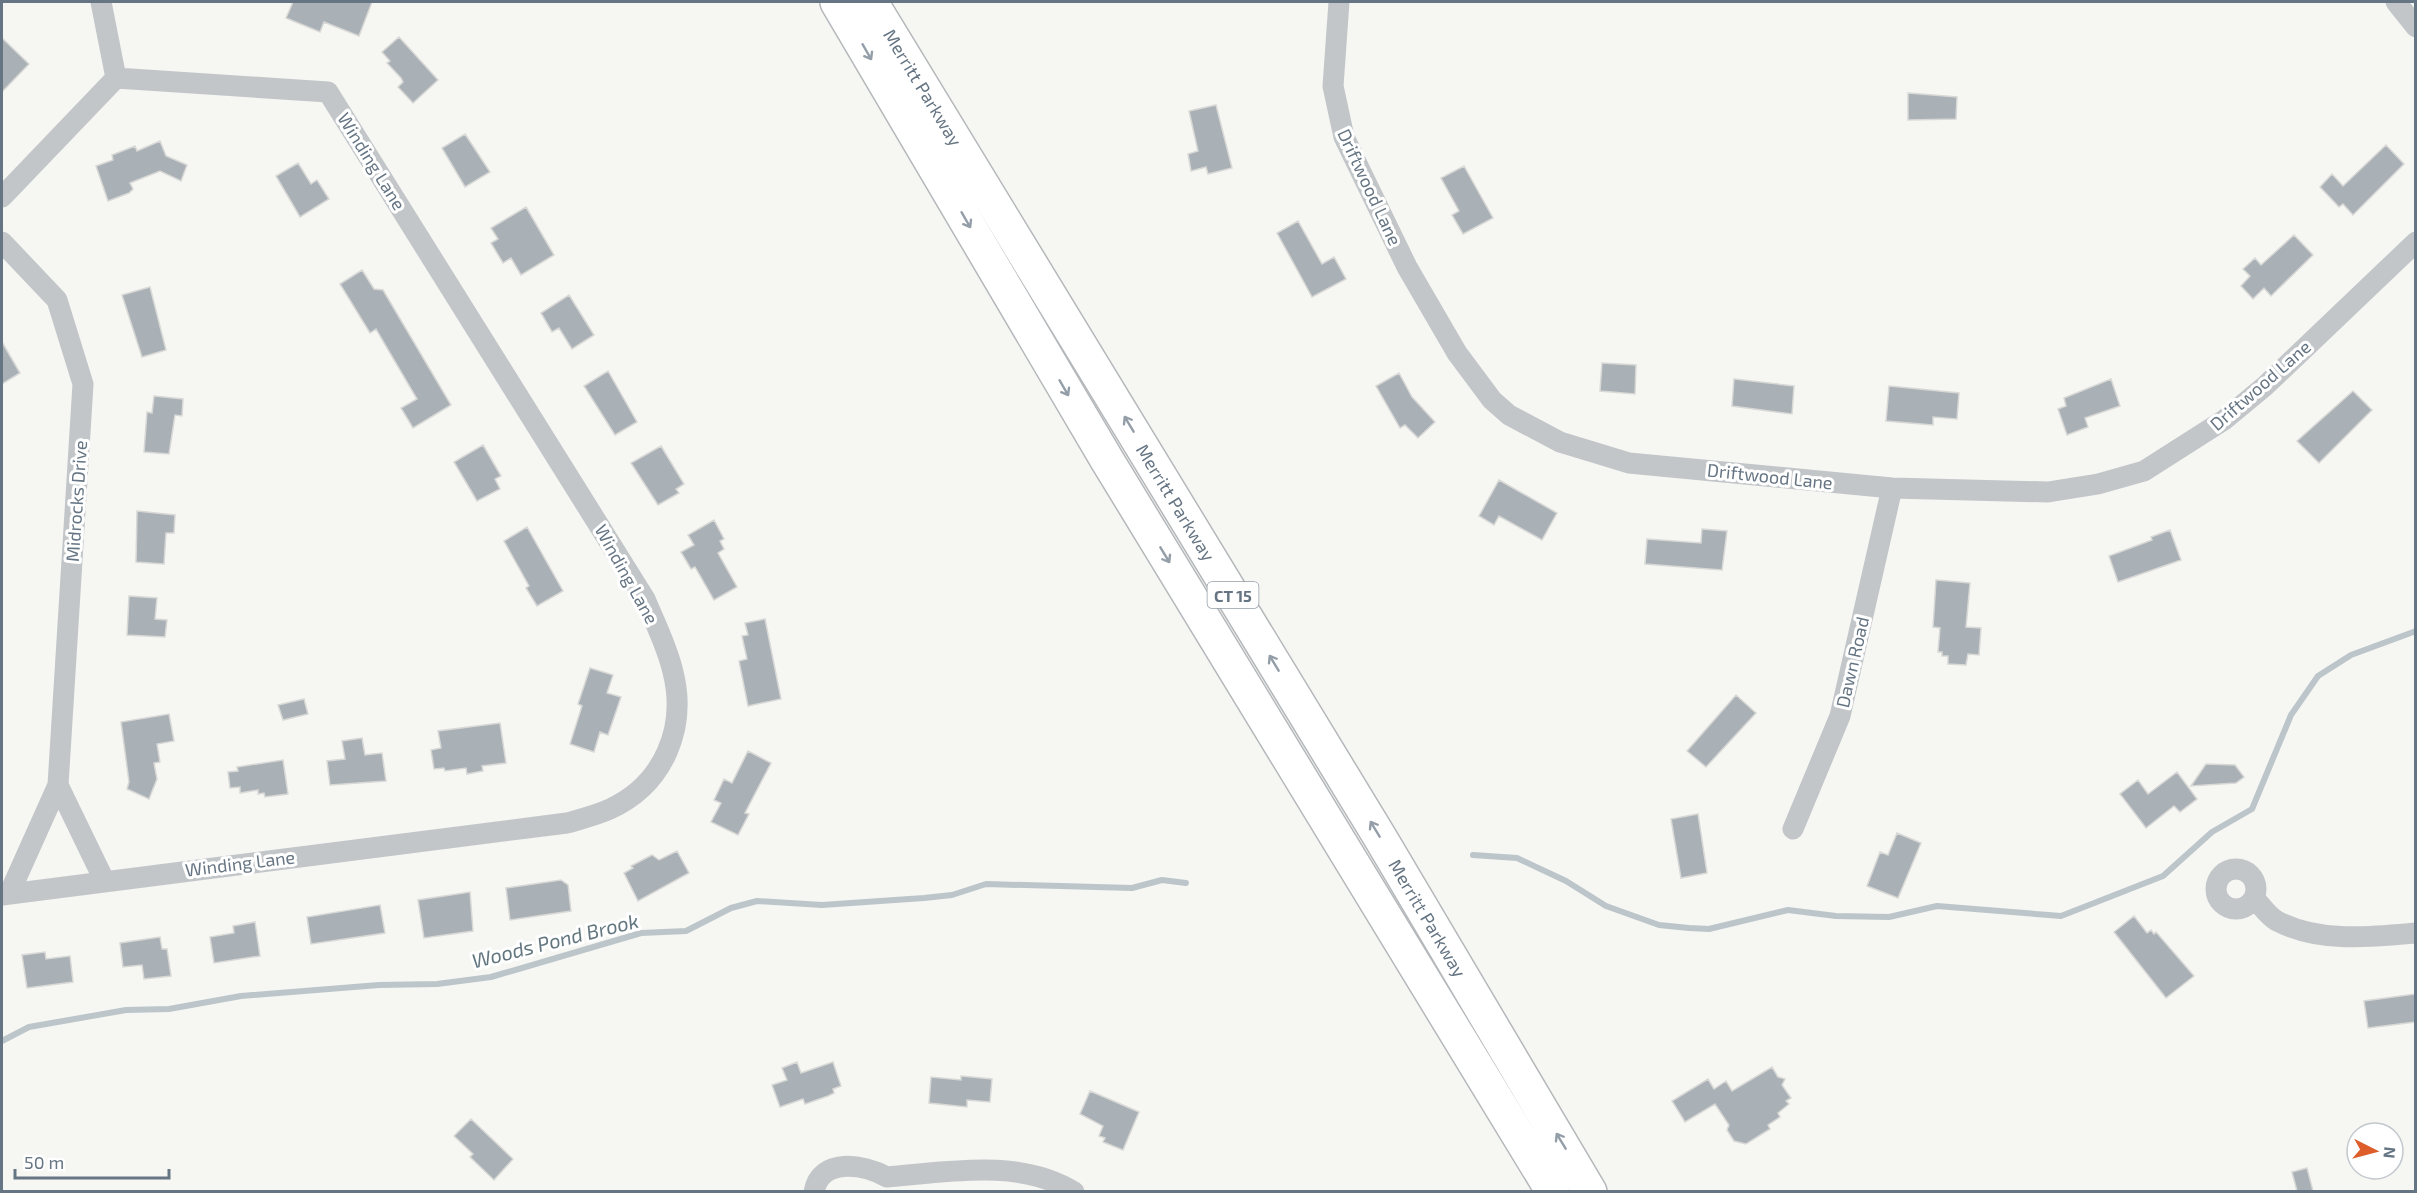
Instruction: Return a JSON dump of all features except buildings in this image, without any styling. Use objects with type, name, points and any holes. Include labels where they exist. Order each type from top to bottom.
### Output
[{"type":"highway","name":"Merritt Parkway","points":[[837,2],[1107,460],[1553,1191]]},
{"type":"highway","name":"Merritt Parkway","points":[[871,2],[1375,829],[1590,1191]]},
{"type":"street","points":[[2,197],[116,78],[101,2]]},
{"type":"street","name":"Driftwood Lane","points":[[1339,2],[1332,86],[1344,136],[1407,267],[1457,353],[1492,400],[1509,415],[1560,442],[1629,463],[1892,488],[2048,492],[2098,484],[2144,471],[2224,420],[2265,386],[2415,242]]},
{"type":"street","points":[[2396,2],[2415,27]]},
{"type":"street","name":"Winding Lane","points":[[6,893],[567,823],[610,809],[632,796],[652,778],[666,757],[674,736],[677,695],[666,651],[645,599],[328,92],[116,78]]},
{"type":"street","name":"Midrocks Drive","points":[[2,242],[57,300],[83,384],[58,785],[6,893]]},
{"type":"street","name":"Dawn Road","points":[[1793,829],[1840,716],[1892,488]]},
{"type":"street","name":"Midrocks Drive","points":[[58,785],[104,880]]},
{"type":"street","points":[[2254,898],[2275,920],[2303,931],[2336,937],[2415,933]]},
{"type":"street","points":[[814,1191],[816,1180],[821,1173],[839,1166],[877,1172],[883,1184],[963,1170],[1033,1175],[1074,1191]]},
{"type":"waterway","name":"Woods Pond Brook","points":[[1473,855],[1517,858],[1566,881],[1606,906],[1659,925],[1709,929],[1788,910],[1836,916],[1889,917],[1937,906],[2061,916],[2163,876],[2212,832],[2252,809],[2291,715],[2318,676],[2351,655],[2416,631]]},
{"type":"waterway","name":"Woods Pond Brook","points":[[2,1041],[29,1027],[126,1010],[169,1009],[241,996],[379,985],[437,984],[491,977],[641,933],[686,931],[731,908],[757,901],[822,905],[924,898],[952,895],[986,884],[1132,888],[1162,880],[1186,883]]}]
